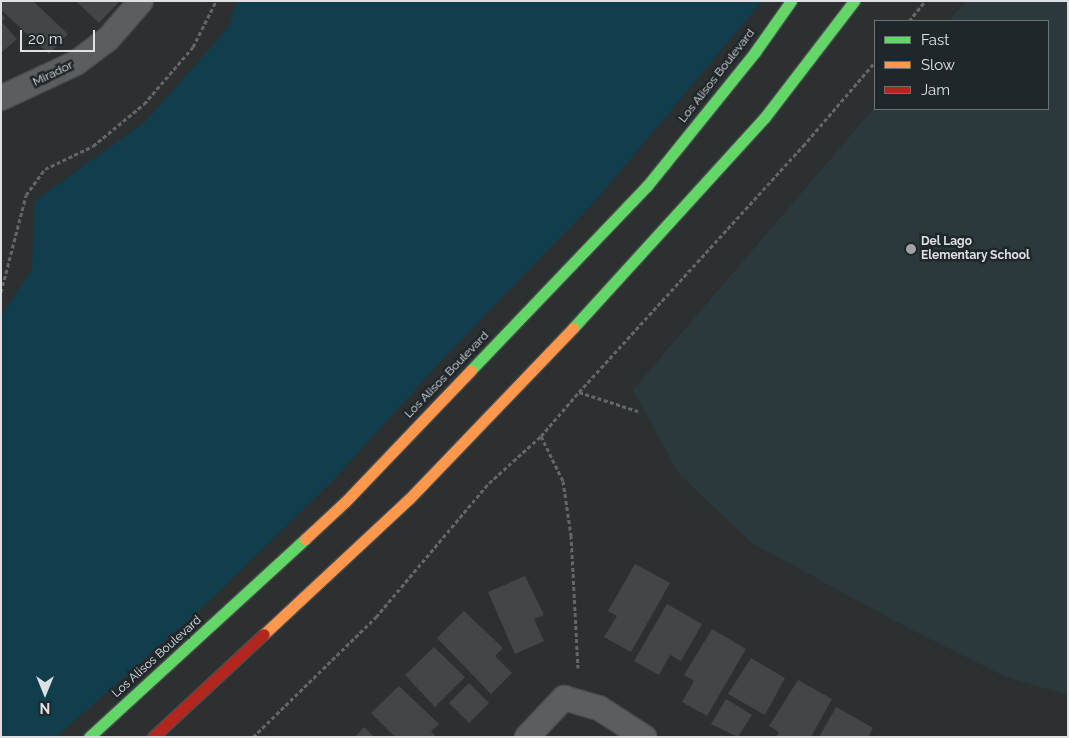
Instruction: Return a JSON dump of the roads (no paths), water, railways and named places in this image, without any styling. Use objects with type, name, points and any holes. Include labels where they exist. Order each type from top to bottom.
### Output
[{"type":"main road","name":"Los Alisos Boulevard","points":[[89,737],[345,502],[647,186],[755,52],[791,1]]},
{"type":"main road","points":[[153,737],[409,499],[562,340],[765,117],[854,1]]},
{"type":"street","name":"Mirador","points":[[1,98],[76,63],[108,40],[141,1]]},
{"type":"street","points":[[527,737],[564,698],[599,708],[644,737]]},
{"type":"place","name":"Del Lago Elementary School","points":[[911,249]]}]
